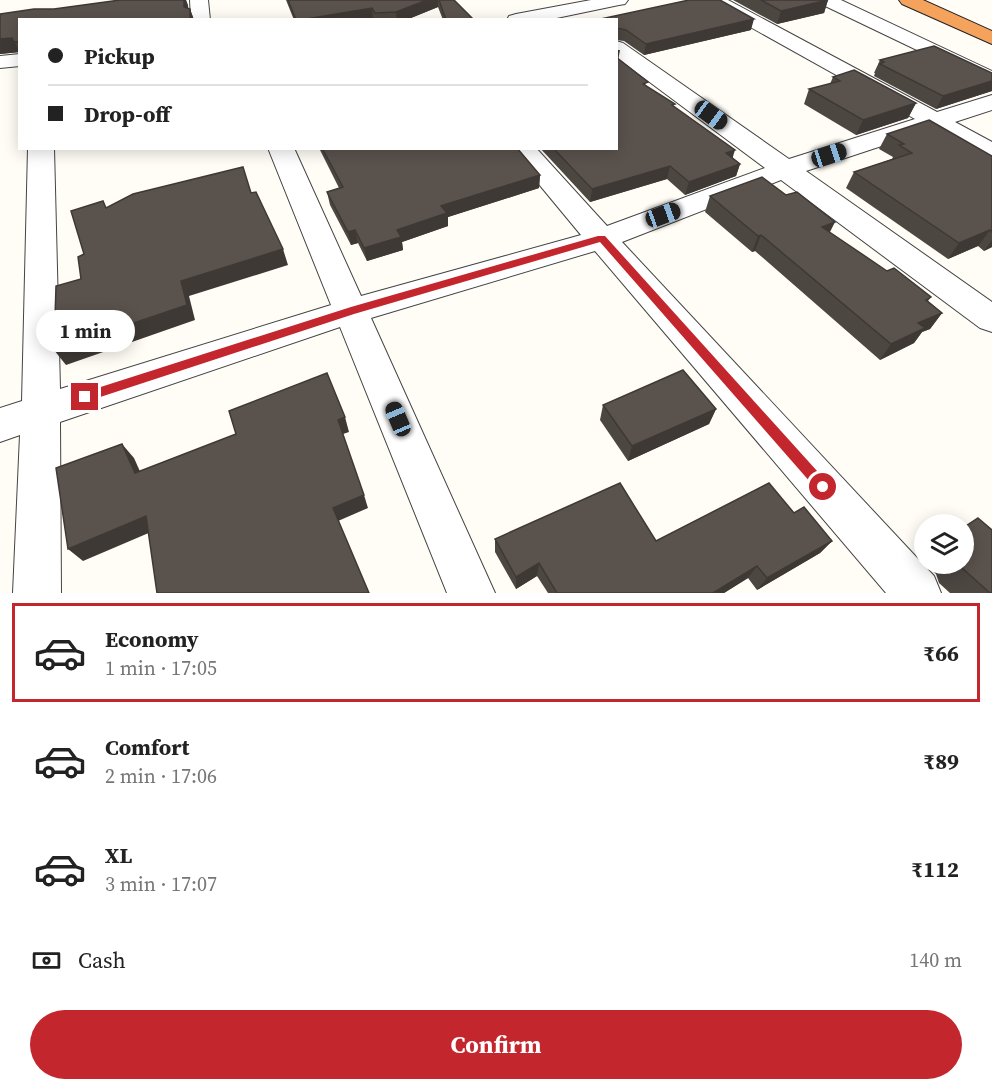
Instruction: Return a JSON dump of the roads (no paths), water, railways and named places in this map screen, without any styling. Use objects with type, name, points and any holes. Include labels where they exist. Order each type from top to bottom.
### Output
[{"type":"highway","points":[[908,0],[992,38]]},
{"type":"highway","points":[[936,0],[992,25]]},
{"type":"street","points":[[199,0],[201,18]]},
{"type":"street","points":[[538,18],[571,15],[619,0]]},
{"type":"street","points":[[715,0],[992,152]]},
{"type":"street","points":[[827,0],[992,79]]},
{"type":"street","points":[[618,48],[992,319]]},
{"type":"street","points":[[0,62],[18,60]]},
{"type":"street","points":[[0,425],[351,310],[602,238],[786,169],[992,102]]},
{"type":"street","points":[[37,593],[41,411],[40,150]]},
{"type":"street","points":[[282,150],[471,593]]},
{"type":"street","points":[[523,150],[917,593]]}]
